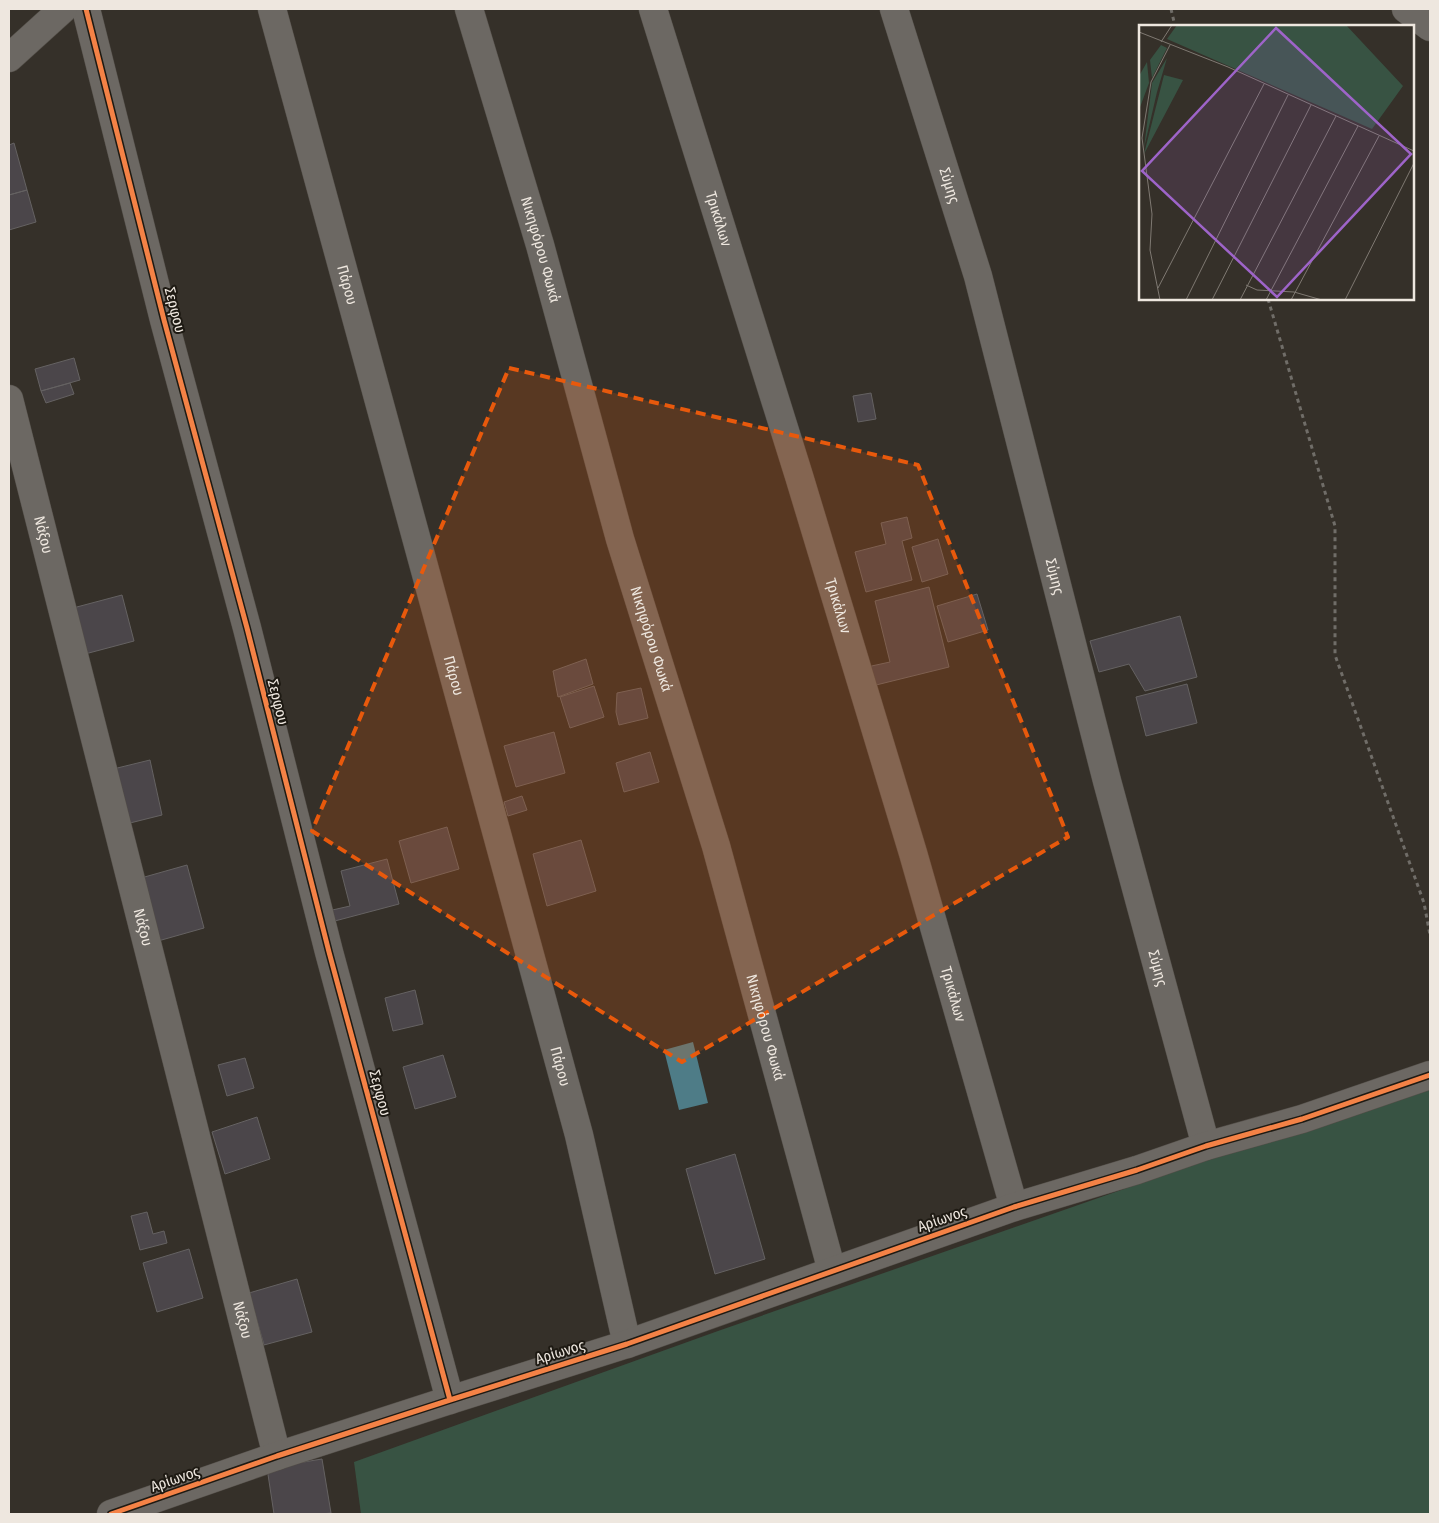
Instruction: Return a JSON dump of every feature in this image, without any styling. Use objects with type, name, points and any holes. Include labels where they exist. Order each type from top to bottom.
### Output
[{"type":"street","points":[[9,58],[63,9]]},
{"type":"street","name":"Σερφου","points":[[86,9],[164,320],[332,962],[450,1400]]},
{"type":"street","name":"Πάρου","points":[[272,9],[579,1136],[627,1344]]},
{"type":"street","name":"Νικηφόρου Φωκά","points":[[470,9],[540,245],[620,539],[716,846],[832,1270]]},
{"type":"street","name":"Τρικάλων","points":[[653,9],[799,476],[898,806],[1014,1207]]},
{"type":"street","name":"Σύμης","points":[[894,9],[978,276],[1104,772],[1206,1146]]},
{"type":"street","points":[[1406,9],[1430,27]]},
{"type":"street","name":"Νάξου","points":[[9,399],[278,1456]]},
{"type":"street","name":"Αρίωνος","points":[[111,1514],[278,1456],[627,1344],[1014,1207],[1137,1170],[1206,1146],[1302,1119],[1430,1075]]},
{"type":"path","points":[[1171,9],[1175,25]]},
{"type":"path","points":[[1268,300],[1335,526],[1335,655],[1424,903],[1430,935]]},
{"type":"highlighted area","points":[[509,368],[918,465],[1068,837],[682,1062],[312,831]]},
{"type":"green space","points":[[1430,1082],[1430,1514],[361,1514],[354,1462],[718,1331]]},
{"type":"water","points":[[693,1042],[708,1103],[679,1110],[664,1050]]},
{"type":"building","points":[[14,143],[27,190],[9,195],[9,145]]},
{"type":"building","points":[[27,190],[36,222],[9,230],[9,195]]},
{"type":"building","points":[[74,358],[80,380],[41,391],[35,369]]},
{"type":"building","points":[[70,383],[74,394],[46,403],[41,391]]},
{"type":"building","points":[[871,393],[876,419],[858,422],[853,396]]},
{"type":"building","points":[[907,517],[912,538],[902,541],[912,580],[866,592],[855,552],[886,544],[881,523]]},
{"type":"building","points":[[938,539],[948,574],[922,582],[912,547]]},
{"type":"building","points":[[929,587],[949,667],[872,686],[867,667],[890,662],[875,601]]},
{"type":"building","points":[[977,594],[988,630],[948,642],[937,606]]},
{"type":"building","points":[[122,595],[134,641],[85,654],[73,608]]},
{"type":"building","points":[[1180,616],[1197,677],[1145,691],[1129,664],[1099,672],[1090,641]]},
{"type":"building","points":[[586,659],[593,684],[558,697],[553,671]]},
{"type":"building","points":[[1187,684],[1197,723],[1146,736],[1136,697]]},
{"type":"building","points":[[594,686],[604,717],[570,728],[560,697]]},
{"type":"building","points":[[641,688],[648,718],[619,725],[616,712],[617,693]]},
{"type":"building","points":[[554,732],[565,773],[516,787],[504,746]]},
{"type":"building","points":[[650,752],[659,782],[624,792],[616,763]]},
{"type":"building","points":[[150,760],[162,815],[118,826],[105,771]]},
{"type":"building","points":[[522,796],[527,810],[508,816],[504,802]]},
{"type":"building","points":[[447,827],[459,869],[411,883],[399,841]]},
{"type":"building","points":[[581,840],[596,891],[547,906],[533,854]]},
{"type":"building","points":[[387,859],[399,904],[331,922],[328,911],[350,906],[341,871]]},
{"type":"building","points":[[187,865],[204,928],[158,941],[141,878]]},
{"type":"building","points":[[415,990],[423,1024],[393,1031],[385,998]]},
{"type":"building","points":[[443,1055],[456,1097],[415,1109],[403,1067]]},
{"type":"building","points":[[245,1058],[254,1088],[227,1096],[218,1065]]},
{"type":"building","points":[[257,1117],[270,1159],[225,1174],[212,1132]]},
{"type":"building","points":[[735,1154],[765,1259],[715,1274],[686,1169]]},
{"type":"building","points":[[147,1212],[153,1234],[164,1231],[167,1243],[140,1250],[131,1216]]},
{"type":"building","points":[[189,1249],[203,1298],[157,1312],[143,1263]]},
{"type":"building","points":[[297,1279],[312,1332],[264,1345],[249,1293]]},
{"type":"building","points":[[322,1459],[331,1513],[274,1514],[267,1468]]},
{"type":"cycle path","points":[[86,9],[164,320],[247,628],[329,952],[450,1400]]},
{"type":"cycle path","points":[[111,1514],[277,1456],[627,1344],[1014,1207],[1137,1170],[1206,1146],[1302,1119],[1430,1075]]}]
